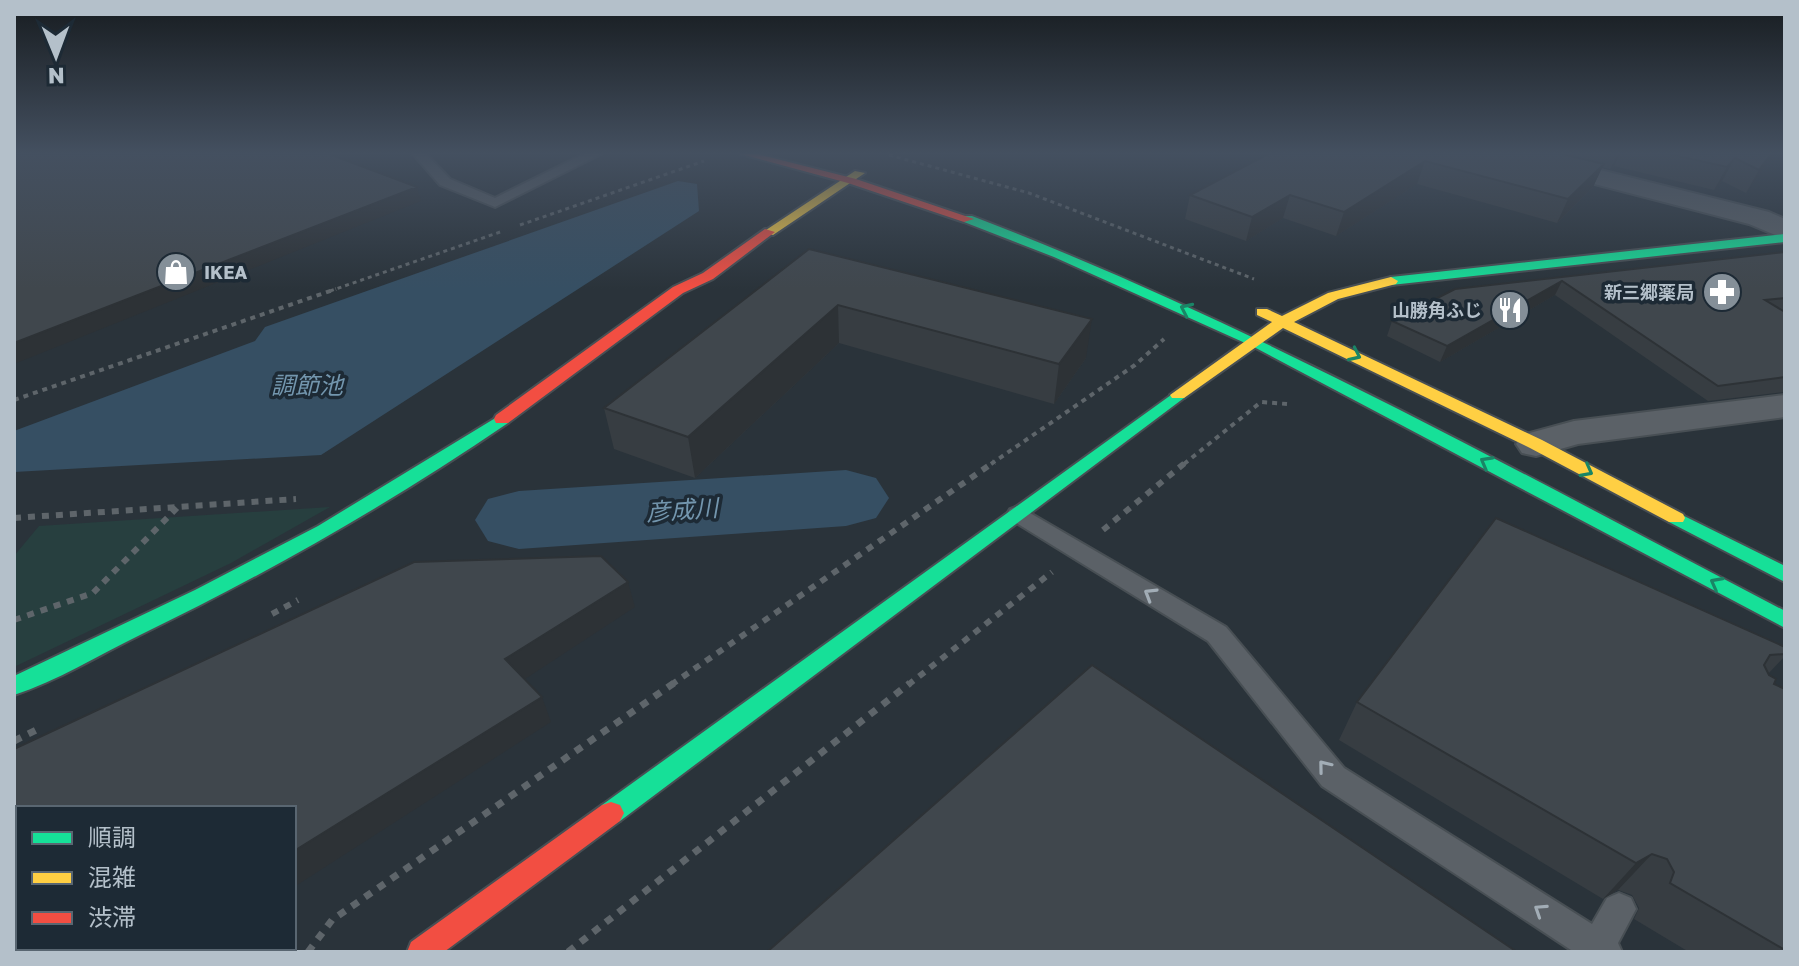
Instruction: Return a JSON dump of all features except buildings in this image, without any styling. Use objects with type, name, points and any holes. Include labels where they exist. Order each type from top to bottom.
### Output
[{"type":"street","points":[[678,290],[692,271],[787,199]]},
{"type":"street","points":[[14,686],[253,572],[396,491],[454,454],[678,290],[708,276],[815,199]]},
{"type":"street","points":[[909,199],[1044,248],[1257,342],[1365,395],[1785,620]]},
{"type":"street","points":[[1685,199],[1759,218],[1785,230]]},
{"type":"street","points":[[421,952],[1206,375],[1315,303],[1349,289],[1376,283],[1785,238]]},
{"type":"street","points":[[1248,306],[1536,444],[1785,575]]},
{"type":"street","points":[[1536,444],[1574,433],[1785,406]]},
{"type":"lane","points":[[1018,514],[1217,634],[1333,777],[1601,949],[1619,909]]},
{"type":"path","points":[[14,400],[594,199]]},
{"type":"path","points":[[1047,199],[1250,277]]},
{"type":"path","points":[[308,952],[332,920],[1135,365],[1173,329]]},
{"type":"path","points":[[1151,350],[1161,355]]},
{"type":"path","points":[[14,518],[301,499]]},
{"type":"path","points":[[14,620],[93,593],[179,507]]},
{"type":"path","points":[[261,619],[301,598]]},
{"type":"path","points":[[14,741],[41,727]]},
{"type":"green space","points":[[330,507],[231,563],[14,667],[14,556],[39,526]]},
{"type":"water","name":"調節池","points":[[627,199],[698,199],[699,211],[321,455],[14,472],[14,431],[255,341],[265,327]]},
{"type":"waterway","name":"彦成川","points":[[519,520],[846,498]]},
{"type":"traffic: fast","points":[[968,219],[1059,254],[1259,344],[1785,620]]},
{"type":"traffic: fast","points":[[1391,281],[1785,238]]},
{"type":"traffic: fast","points":[[611,813],[1178,395]]},
{"type":"traffic: fast","points":[[14,686],[203,595],[325,530],[385,496],[502,419]]},
{"type":"traffic: fast","points":[[1676,518],[1785,575]]},
{"type":"traffic: slow","points":[[769,232],[819,199]]},
{"type":"traffic: slow","points":[[1178,395],[1278,324],[1305,309],[1333,296],[1391,281]]},
{"type":"traffic: slow","points":[[1262,312],[1536,444],[1676,518]]},
{"type":"traffic: jam","points":[[907,199],[968,219]]},
{"type":"traffic: jam","points":[[502,419],[678,290],[708,276],[769,232]]},
{"type":"traffic: jam","points":[[421,952],[611,813]]},
{"type":"place","name":"IKEA","points":[[176,272]]},
{"type":"place","name":"新三郷薬局","points":[[1722,292]]},
{"type":"place","name":"山勝角ふじ","points":[[1510,310]]}]
